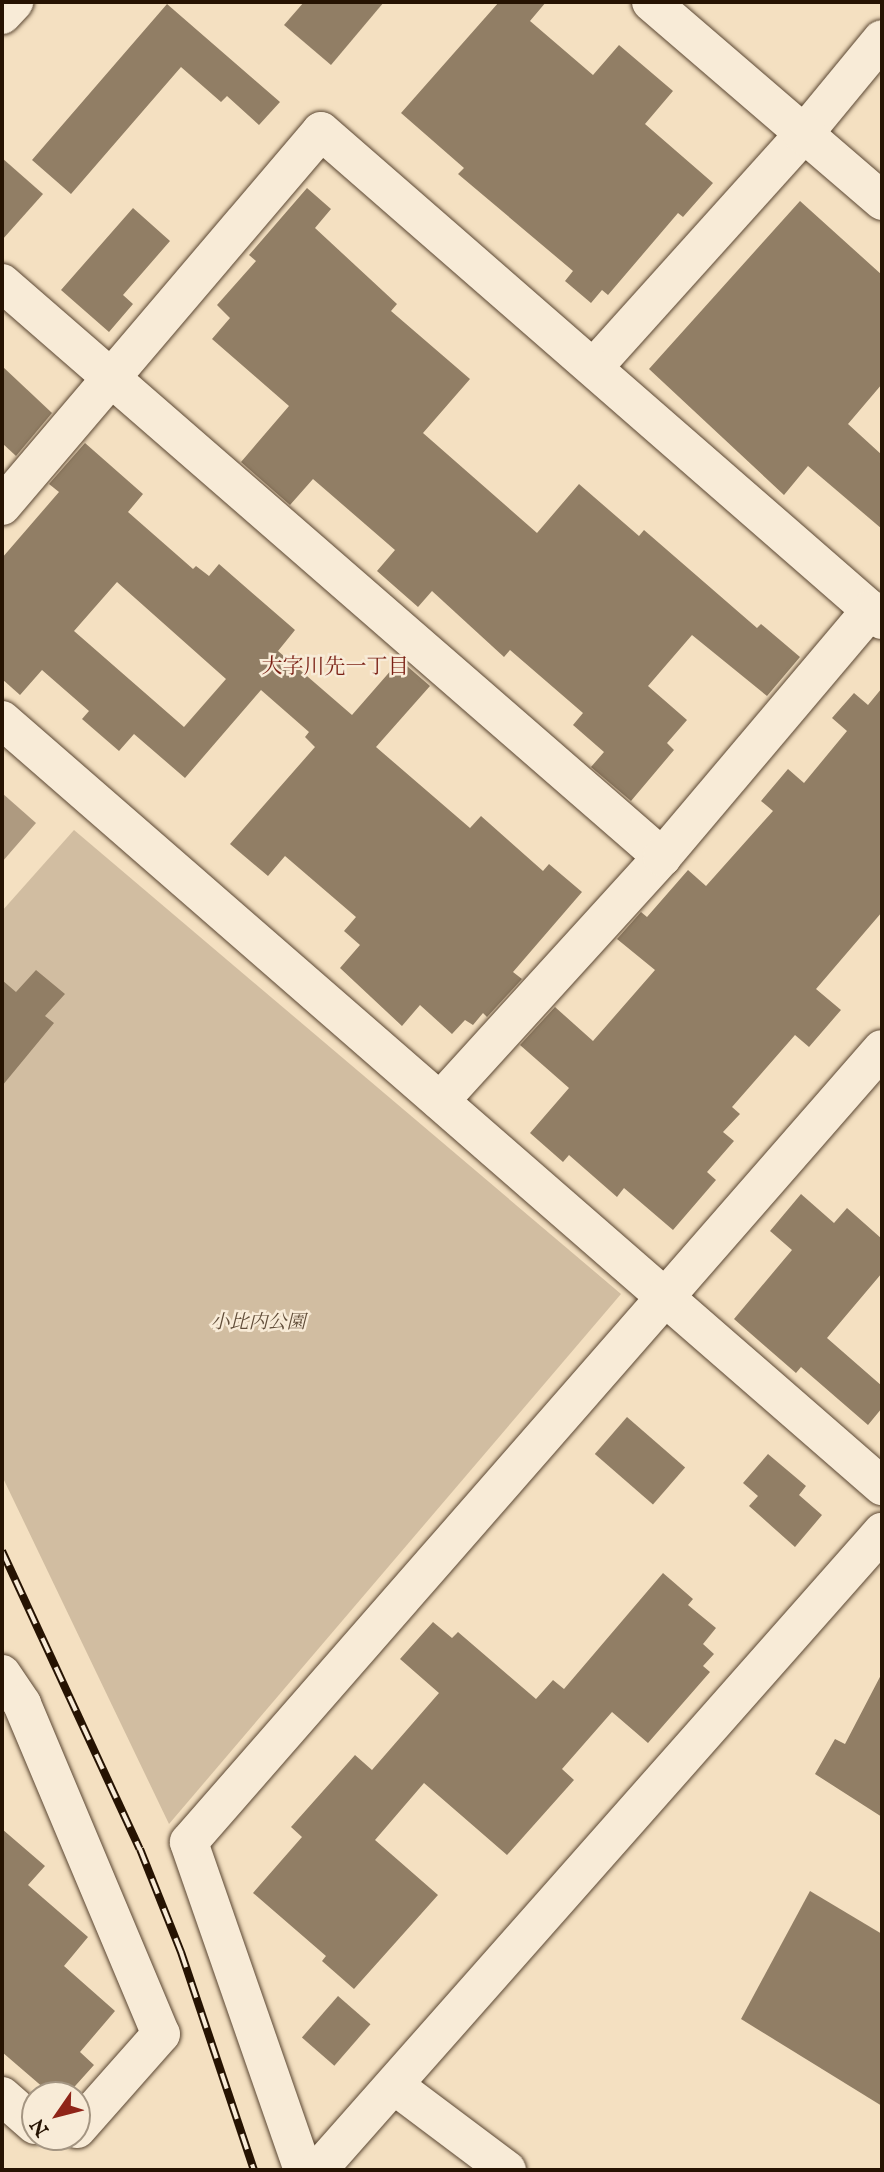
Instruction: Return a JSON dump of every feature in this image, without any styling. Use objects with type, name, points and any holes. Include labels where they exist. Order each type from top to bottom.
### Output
[{"type":"street","points":[[2,15],[14,2]]},
{"type":"street","points":[[651,2],[882,201]]},
{"type":"street","points":[[594,368],[803,135],[882,39]]},
{"type":"street","points":[[2,506],[321,131],[877,615],[440,1101]]},
{"type":"street","points":[[2,283],[110,380],[662,857]]},
{"type":"street","points":[[2,720],[882,1486]]},
{"type":"street","points":[[303,2170],[189,1842],[882,1049]]},
{"type":"street","points":[[318,2170],[396,2086],[882,1532]]},
{"type":"street","points":[[2,1674],[22,1704],[161,2034],[91,2113]]},
{"type":"street","points":[[396,2086],[507,2170]]},
{"type":"street","points":[[2,2096],[21,2113]]},
{"type":"green space","name":"小比内公園","points":[[74,830],[621,1294],[169,1824],[2,1476],[2,911]]},
{"type":"shaded area","points":[[2,793],[36,823],[2,862]]},
{"type":"building","points":[[304,2],[384,2],[331,65],[284,25]]},
{"type":"building","points":[[499,2],[546,2],[530,21],[593,75],[619,45],[673,91],[645,124],[713,183],[683,217],[678,213],[608,295],[602,290],[591,303],[565,281],[573,271],[458,174],[464,168],[401,113]]},
{"type":"building","points":[[167,4],[280,102],[259,125],[227,96],[221,102],[181,67],[71,194],[32,160]]},
{"type":"building","points":[[2,158],[43,194],[2,240]]},
{"type":"building","points":[[307,188],[331,209],[315,228],[397,304],[391,311],[470,379],[423,433],[537,533],[579,484],[639,536],[644,530],[757,628],[761,624],[800,657],[767,696],[692,635],[648,686],[687,720],[667,743],[674,750],[631,801],[591,767],[604,752],[573,725],[583,713],[510,650],[504,657],[432,591],[418,607],[377,571],[395,550],[313,479],[290,505],[241,462],[289,406],[212,339],[230,318],[217,305],[256,261],[249,255]]},
{"type":"building","points":[[800,201],[882,275],[882,384],[848,424],[882,455],[882,529],[808,466],[784,495],[649,369]]},
{"type":"building","points":[[133,208],[170,241],[123,295],[133,304],[109,332],[61,290]]},
{"type":"building","points":[[2,366],[52,413],[16,456],[2,443]]},
{"type":"building","points":[[85,443],[143,494],[128,512],[193,569],[196,566],[209,576],[219,564],[295,630],[278,651],[352,715],[400,660],[430,686],[376,747],[470,828],[481,816],[543,871],[549,864],[582,892],[513,972],[522,979],[487,1017],[483,1013],[473,1025],[465,1020],[452,1034],[420,1005],[402,1026],[340,968],[360,945],[344,931],[356,917],[285,856],[268,876],[230,844],[315,747],[305,737],[309,732],[261,690],[185,778],[134,734],[119,751],[82,719],[89,711],[42,670],[20,695],[2,679],[2,558],[59,492],[49,484]],"holes":[[[117,582],[226,679],[184,727],[74,631]]]},
{"type":"building","points":[[882,688],[882,912],[816,989],[841,1010],[809,1047],[795,1035],[732,1107],[740,1114],[723,1132],[734,1141],[707,1172],[716,1180],[673,1230],[624,1188],[617,1197],[569,1155],[563,1162],[530,1133],[569,1088],[520,1045],[555,1007],[593,1041],[655,970],[617,939],[641,912],[647,917],[688,870],[706,886],[773,811],[761,801],[788,769],[804,783],[847,731],[832,718],[854,693],[868,705]]},
{"type":"building","points":[[36,970],[65,994],[45,1016],[54,1023],[2,1086],[2,980],[16,992]]},
{"type":"building","points":[[801,1194],[834,1223],[847,1208],[882,1239],[882,1273],[827,1338],[882,1386],[882,1408],[868,1425],[801,1367],[796,1373],[734,1319],[792,1250],[770,1231]]},
{"type":"building","points":[[627,1417],[685,1468],[653,1504],[595,1454]]},
{"type":"building","points":[[768,1454],[806,1486],[799,1495],[822,1515],[795,1547],[749,1506],[758,1496],[743,1483]]},
{"type":"building","points":[[663,1573],[693,1599],[688,1605],[716,1628],[703,1644],[714,1654],[703,1666],[710,1672],[648,1743],[612,1712],[562,1769],[574,1780],[507,1855],[424,1783],[375,1840],[438,1895],[354,1989],[322,1961],[326,1956],[253,1893],[302,1837],[291,1827],[355,1755],[372,1770],[439,1693],[400,1659],[433,1622],[452,1638],[458,1632],[536,1699],[553,1680],[564,1689]]},
{"type":"building","points":[[882,1673],[882,1817],[815,1774],[835,1739],[845,1744]]},
{"type":"building","points":[[2,1829],[45,1866],[28,1885],[88,1937],[64,1966],[115,2011],[80,2052],[94,2065],[80,2081],[36,2081],[2,2052]]},
{"type":"building","points":[[810,1891],[882,1934],[882,2106],[741,2019]]},
{"type":"building","points":[[338,1996],[370,2024],[334,2066],[302,2038]]},
{"type":"railway","points":[[2,1551],[140,1849],[181,1952],[254,2170]]},
{"type":"district","name":"大字川先一丁目","points":[[335,668]]}]
